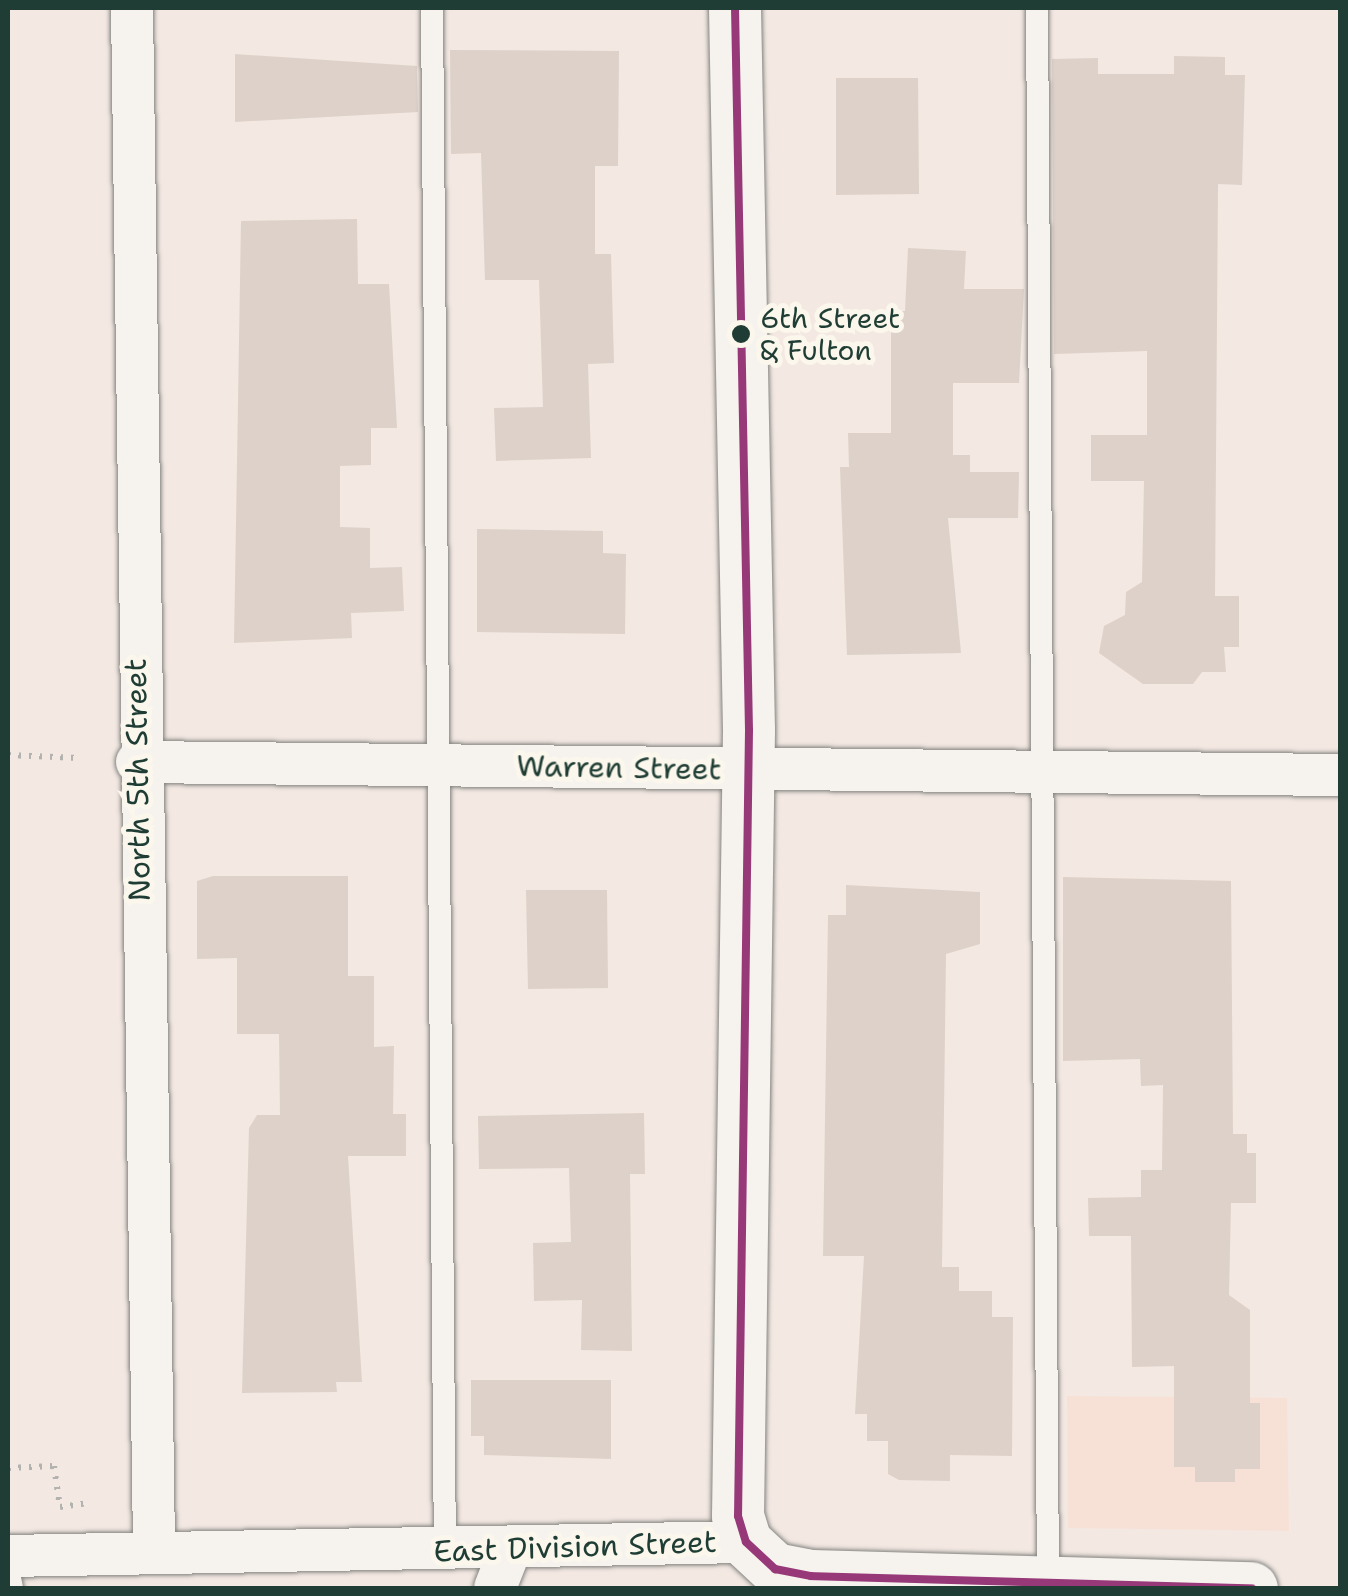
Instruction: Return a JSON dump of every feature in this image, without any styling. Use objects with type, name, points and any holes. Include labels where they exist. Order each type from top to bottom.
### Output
[{"type":"street","name":"North 5th Street","points":[[132,8],[136,762],[154,1553]]},
{"type":"street","points":[[735,8],[749,770],[738,1516],[746,1542]]},
{"type":"street","name":"Warren Street","points":[[136,762],[1340,775]]},
{"type":"street","name":"East Division Street","points":[[8,1556],[444,1551],[502,1569],[746,1542],[776,1570],[811,1576],[1252,1588]]},
{"type":"lane","points":[[432,8],[444,1551]]},
{"type":"lane","points":[[1037,8],[1048,772],[1048,1585]]},
{"type":"lane","points":[[8,1569],[12,1588]]},
{"type":"path","points":[[8,755],[79,758]]},
{"type":"path","points":[[8,1468],[54,1466],[60,1507]]},
{"type":"shaded area","points":[[1067,1396],[1287,1398],[1289,1531],[1068,1528]]},
{"type":"building","points":[[450,50],[619,51],[618,166],[595,166],[595,254],[611,254],[614,363],[588,364],[591,458],[496,461],[494,408],[543,407],[539,280],[485,280],[481,153],[451,154]]},
{"type":"building","points":[[235,54],[417,66],[418,112],[235,122]]},
{"type":"building","points":[[1174,56],[1225,57],[1225,75],[1245,75],[1242,185],[1218,184],[1215,596],[1239,596],[1239,647],[1224,647],[1226,672],[1202,672],[1193,684],[1143,684],[1099,653],[1104,626],[1125,615],[1126,592],[1142,582],[1144,481],[1091,481],[1091,435],[1147,435],[1147,351],[1054,354],[1052,59],[1098,58],[1098,74],[1174,74]]},
{"type":"building","points":[[836,78],[918,78],[919,194],[836,195]]},
{"type":"building","points":[[357,219],[358,284],[389,284],[397,428],[371,428],[371,465],[340,466],[340,527],[370,528],[370,568],[402,567],[404,611],[351,613],[352,638],[234,643],[241,221]]},
{"type":"building","points":[[908,248],[966,251],[964,289],[1024,289],[1019,383],[953,383],[953,455],[970,455],[970,472],[1019,472],[1018,518],[948,518],[961,653],[847,655],[840,467],[849,467],[848,433],[891,433],[891,311],[905,311]]},
{"type":"building","points":[[477,529],[603,531],[603,553],[626,554],[625,634],[477,632]]},
{"type":"building","points":[[213,876],[348,876],[348,976],[374,976],[374,1047],[394,1046],[393,1114],[406,1114],[406,1156],[348,1156],[362,1382],[336,1382],[337,1392],[242,1393],[249,1128],[257,1115],[280,1115],[279,1034],[237,1034],[237,958],[197,959],[197,881]]},
{"type":"building","points":[[1063,877],[1231,881],[1233,1134],[1247,1134],[1247,1153],[1256,1153],[1256,1203],[1231,1203],[1229,1295],[1250,1310],[1250,1403],[1260,1403],[1260,1469],[1235,1469],[1235,1482],[1195,1482],[1195,1467],[1174,1467],[1174,1366],[1132,1367],[1131,1236],[1089,1236],[1088,1198],[1141,1197],[1141,1170],[1162,1170],[1163,1085],[1141,1086],[1140,1059],[1063,1061]]},
{"type":"building","points":[[846,885],[980,892],[980,944],[946,954],[942,1267],[959,1267],[959,1291],[992,1291],[992,1317],[1013,1317],[1012,1456],[950,1455],[950,1481],[899,1480],[888,1474],[888,1441],[867,1441],[867,1414],[855,1414],[864,1256],[823,1256],[828,915],[846,915]]},
{"type":"building","points":[[526,890],[607,890],[608,988],[528,989]]},
{"type":"building","points":[[644,1113],[645,1174],[630,1174],[632,1351],[581,1350],[582,1300],[534,1301],[533,1243],[571,1242],[569,1168],[479,1169],[478,1116]]},
{"type":"building","points":[[471,1380],[611,1380],[611,1459],[484,1455],[484,1436],[471,1436]]},
{"type":"transit line","points":[[735,8],[749,730],[738,1516],[746,1542],[775,1569],[811,1576],[1252,1588]]},
{"type":"place","name":"6th Street & Fulton","points":[[741,334]]}]
